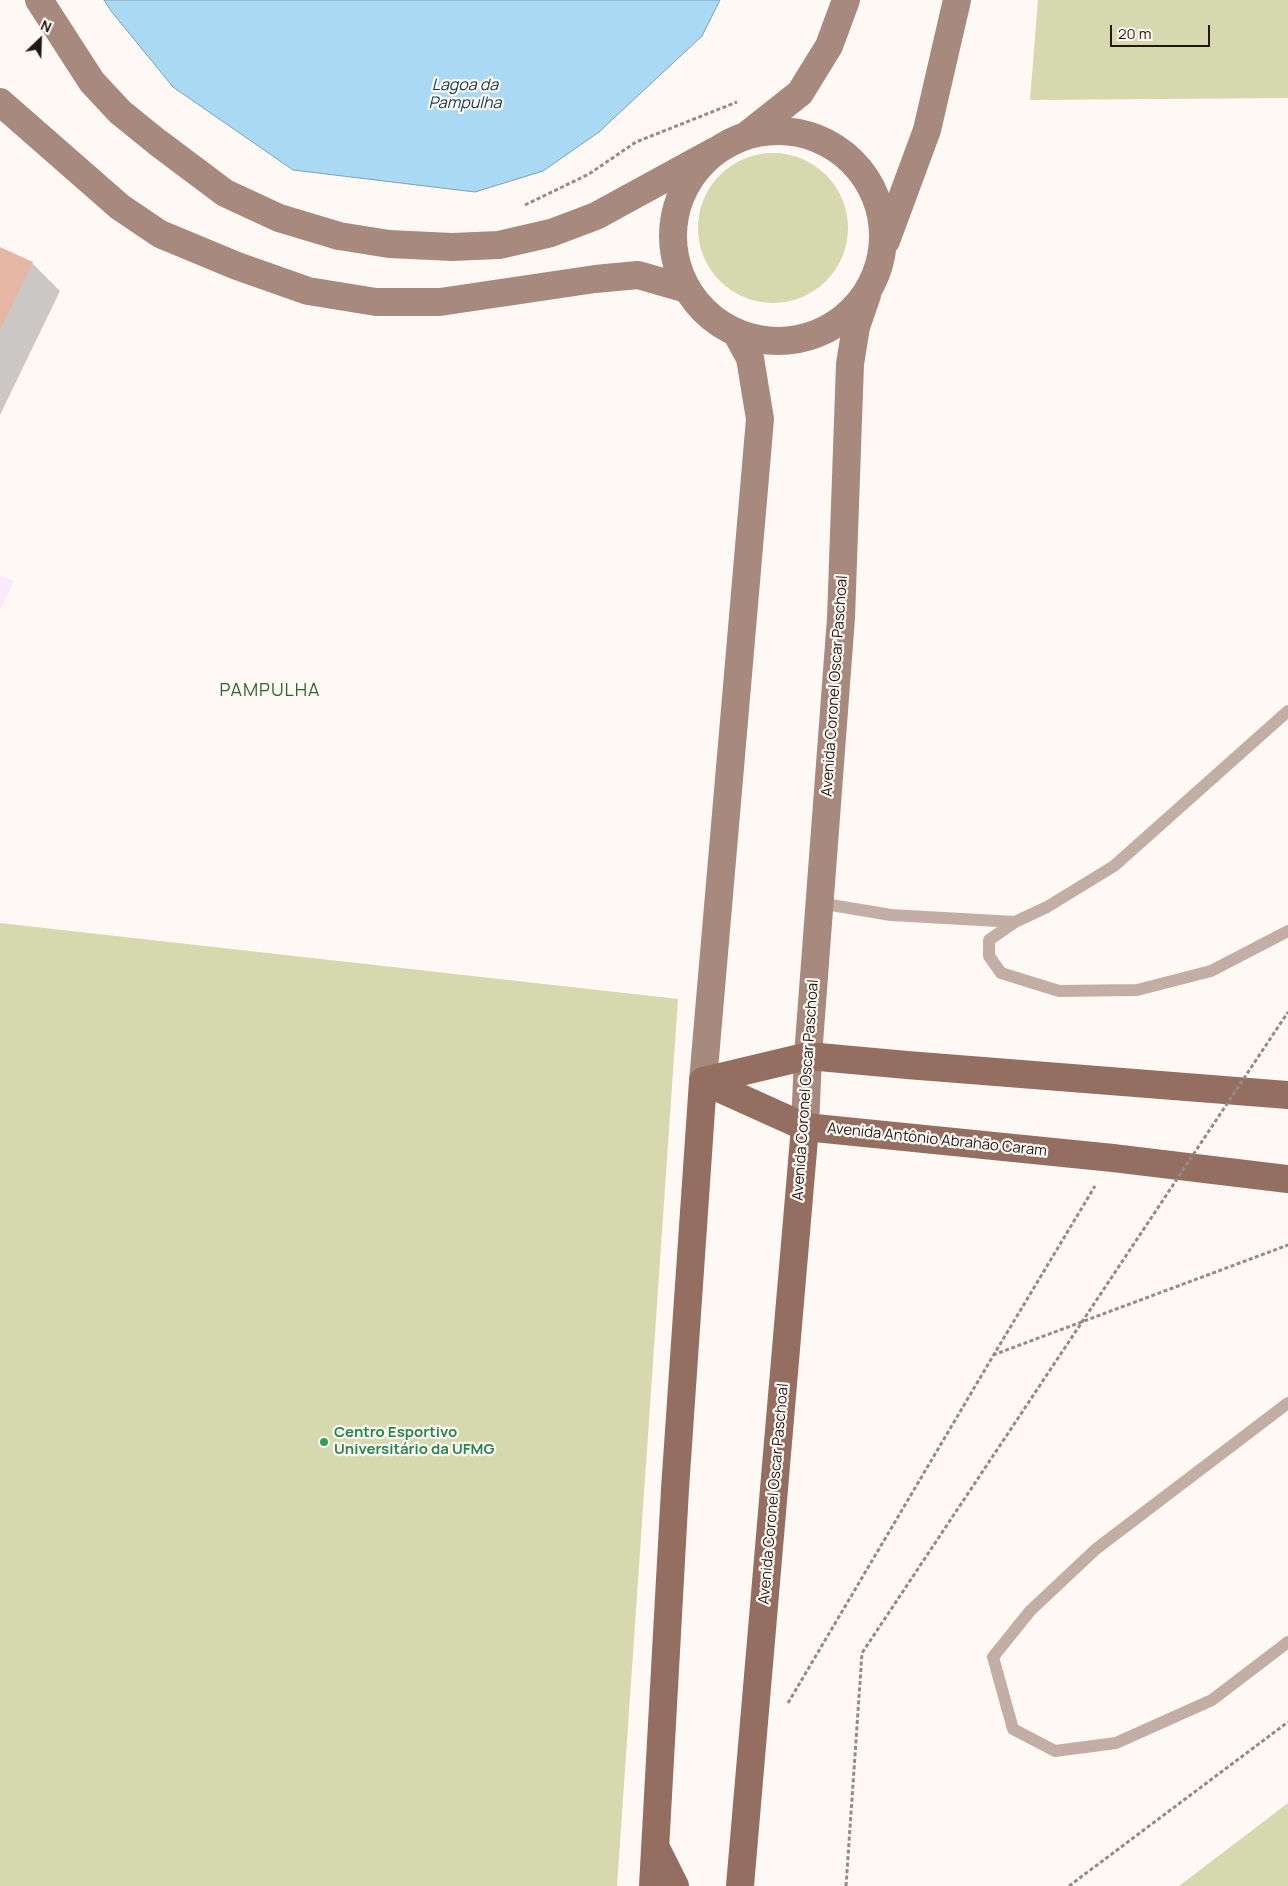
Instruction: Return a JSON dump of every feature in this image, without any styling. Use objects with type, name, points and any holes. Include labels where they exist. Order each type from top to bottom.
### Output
[{"type":"main road","points":[[653,1886],[675,1499],[703,1081],[808,1056],[907,1066],[1288,1095]]},
{"type":"main road","name":"Avenida Antônio Abrahão Caram","points":[[703,1081],[805,1127],[1112,1158],[1288,1179]]},
{"type":"main road","name":"Avenida Coronel Oscar Paschoal","points":[[740,1886],[805,1127]]},
{"type":"main road","points":[[656,1848],[676,1886]]},
{"type":"street","points":[[47,7],[72,53],[92,82],[120,112],[226,193],[279,218],[339,236],[389,244],[452,247],[499,245],[551,233],[596,216],[747,136],[800,93],[829,46],[846,0]]},
{"type":"street","points":[[715,152],[693,173],[679,200],[672,230],[675,260],[687,289],[708,315],[737,334],[773,342],[809,338],[842,322],[867,295],[878,272],[884,247],[927,130],[957,0]]},
{"type":"street","points":[[0,102],[120,207],[160,234],[237,266],[308,291],[376,302],[440,302],[595,279],[638,275],[687,289]]},
{"type":"street","points":[[747,136],[782,131],[816,138],[846,155],[869,181],[882,213],[884,247]]},
{"type":"street","name":"Avenida Coronel Oscar Paschoal","points":[[805,1127],[808,1056],[840,618],[850,364],[856,328],[867,295]]},
{"type":"street","points":[[703,1081],[760,419],[750,358],[737,334]]},
{"type":"lane","points":[[1288,710],[1114,866],[1047,907],[1014,922],[989,940],[989,956],[1001,972],[1058,991],[1137,990],[1211,970],[1288,931]]},
{"type":"lane","points":[[820,903],[891,915],[1014,922]]},
{"type":"lane","points":[[1288,1403],[1096,1549],[1030,1611],[993,1657],[1013,1729],[1055,1751],[1116,1743],[1212,1700],[1288,1642]]},
{"type":"path","points":[[517,209],[589,174],[636,142],[738,101]]},
{"type":"path","points":[[846,1886],[862,1653],[1288,1012]]},
{"type":"path","points":[[785,1709],[1112,1158]]},
{"type":"path","points":[[993,1356],[1288,1245]]},
{"type":"path","points":[[1069,1886],[1288,1722]]},
{"type":"shaded area","points":[[0,575],[14,581],[0,611]]},
{"type":"green space","points":[[1038,0],[1288,0],[1288,98],[1030,100]]},
{"type":"green space","points":[[773,153],[788,154],[802,159],[815,165],[826,175],[836,186],[842,199],[847,213],[847,243],[842,257],[836,270],[826,281],[815,291],[802,297],[788,302],[773,303],[758,302],[744,297],[731,291],[720,281],[710,270],[704,257],[699,243],[698,228],[699,213],[704,199],[710,186],[720,175],[731,165],[744,159],[758,154]]},
{"type":"green space","name":"Centro Esportivo Universitário da UFMG","points":[[0,923],[678,999],[617,1886],[0,1886]]},
{"type":"green space","points":[[1288,1803],[1288,1886],[1179,1886]]},
{"type":"water","name":"Lagoa da Pampulha","points":[[104,0],[720,0],[702,36],[599,132],[543,171],[475,192],[293,170],[173,87]]},
{"type":"building","points":[[0,247],[33,262],[0,330]]},
{"type":"place","name":"Centro Esportivo Universitário da UFMG","points":[[324,1442]]},
{"type":"district","name":"PAMPULHA","points":[[270,691]]}]
